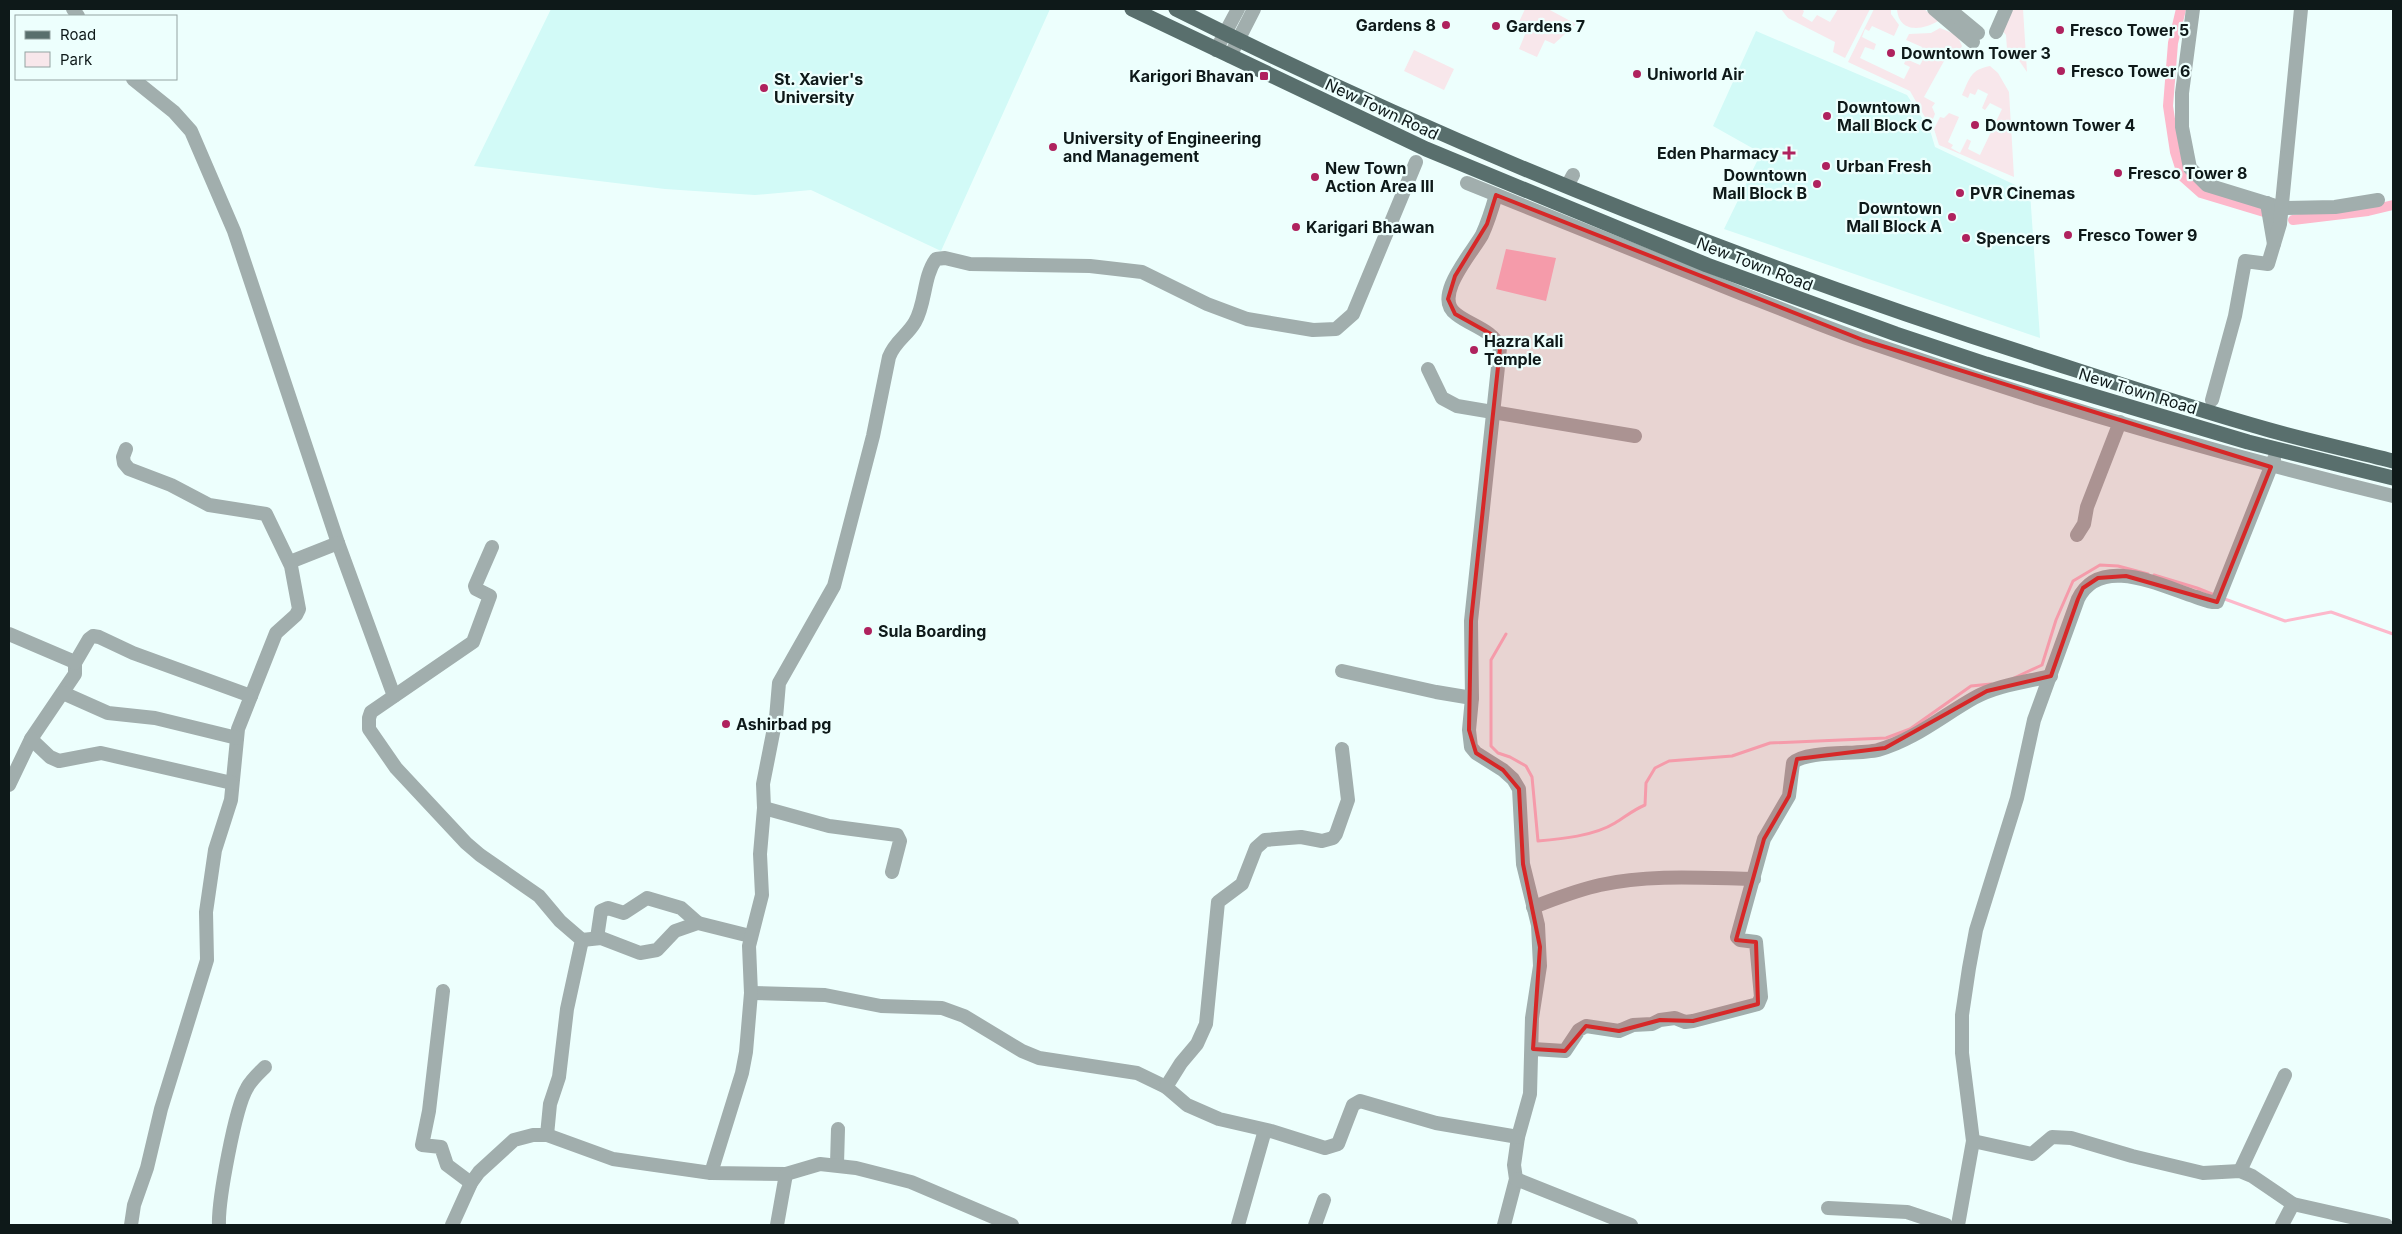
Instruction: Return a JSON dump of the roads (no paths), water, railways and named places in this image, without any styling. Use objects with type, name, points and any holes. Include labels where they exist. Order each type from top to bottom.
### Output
[{"type":"main road","name":"New Town Road","points":[[1132,9],[1426,150],[1707,265],[1976,361],[2172,420],[2393,478]]},
{"type":"main road","name":"New Town Road","points":[[1176,9],[1340,89],[1438,133],[1570,181],[1761,263],[1954,331],[2267,430],[2393,461]]},
{"type":"street","points":[[1230,56],[1232,35],[1238,9]]},
{"type":"street","points":[[1216,50],[1232,35],[1254,9]]},
{"type":"street","points":[[1934,9],[1976,38],[1949,9]]},
{"type":"street","points":[[2000,9],[1994,31],[2006,9]]},
{"type":"street","points":[[2193,9],[2182,93],[2182,127],[2190,168],[2207,185],[2282,208],[2335,208],[2378,200]]},
{"type":"street","points":[[2212,400],[2235,316],[2245,261],[2268,264],[2274,247],[2282,208],[2301,9]]},
{"type":"street","points":[[134,80],[174,112],[190,131],[241,249],[280,375],[338,543],[394,696]]},
{"type":"street","points":[[711,1173],[742,1073],[751,993],[750,936],[762,895],[760,854],[764,808],[764,774],[775,723],[779,683],[834,586],[873,436],[889,357],[893,346],[907,332],[917,318],[930,267],[936,259],[945,258],[970,264],[1090,266],[1142,272],[1207,304],[1247,319],[1313,330],[1336,329],[1352,314],[1416,162]]},
{"type":"street","points":[[1466,183],[1626,249],[1863,340],[1985,381],[2271,467],[2393,496]]},
{"type":"street","points":[[1496,195],[1487,224],[1455,276],[1448,299],[1449,307],[1455,314],[1497,340],[1500,359],[1477,551],[1471,621],[1472,698],[1469,730],[1471,747],[1484,760],[1508,775],[1519,789],[1523,864],[1540,948],[1532,1018],[1533,1049],[1530,1094],[1518,1137],[1514,1165],[1516,1179],[1504,1225]]},
{"type":"street","points":[[2268,203],[2274,247]]},
{"type":"street","points":[[1428,369],[1442,398],[1457,406],[1635,436]]},
{"type":"street","points":[[2077,535],[2084,524],[2087,507],[2120,422]]},
{"type":"street","points":[[126,449],[123,456],[124,463],[130,469],[171,485],[209,505],[266,514],[290,562],[299,606],[298,612],[276,633],[237,738],[231,800],[215,850],[206,912],[207,960],[161,1109],[147,1168],[134,1205],[131,1225]]},
{"type":"street","points":[[1958,1225],[1973,1141],[1962,1053],[1962,1015],[1976,930],[2017,798],[2034,720],[2078,599],[2083,588],[2098,578],[2126,576],[2218,600],[2278,449]]},
{"type":"street","points":[[290,562],[338,543]]},
{"type":"street","points":[[492,547],[475,586],[476,589],[488,593],[490,596],[473,642],[371,712],[368,724],[371,734],[396,768],[466,842],[480,855],[538,896],[560,921],[582,940],[598,938],[625,946],[640,953],[657,950],[675,931],[698,923]]},
{"type":"street","points":[[9,634],[75,663]]},
{"type":"street","points":[[11,776],[31,739],[75,674],[75,663],[88,639],[93,636],[133,653],[251,696]]},
{"type":"street","points":[[1342,671],[1472,698]]},
{"type":"street","points":[[1533,1049],[1565,1051],[1580,1030],[1586,1026],[1619,1030],[1633,1025],[1652,1024],[1660,1020],[1675,1018],[1688,1022],[1758,1004],[1761,997],[1756,945],[1754,941],[1740,940],[1737,937],[1764,839],[1789,796],[1792,768],[1797,759],[1885,748],[1940,721],[1987,691],[2051,676]]},
{"type":"street","points":[[63,693],[118,715],[155,718],[237,738]]},
{"type":"street","points":[[31,739],[50,757],[59,761],[101,753],[232,784]]},
{"type":"street","points":[[1166,1087],[1181,1063],[1197,1044],[1206,1024],[1218,902],[1242,884],[1256,848],[1265,840],[1301,837],[1322,842],[1333,838],[1348,800],[1342,750]]},
{"type":"street","points":[[764,808],[829,826],[898,836],[900,841],[892,872]]},
{"type":"street","points":[[1533,907],[1592,887],[1630,880],[1754,879]]},
{"type":"street","points":[[598,938],[601,910],[608,908],[624,913],[646,898],[681,908],[698,923],[750,936]]},
{"type":"street","points":[[547,1135],[550,1104],[559,1076],[567,1009],[582,940]]},
{"type":"street","points":[[443,991],[429,1111],[422,1145],[441,1148],[447,1165],[471,1183]]},
{"type":"street","points":[[751,993],[825,995],[881,1006],[942,1008],[964,1016],[1022,1052],[1039,1058],[1129,1071],[1166,1087],[1183,1102],[1196,1110],[1226,1121],[1265,1130],[1325,1148],[1334,1147],[1338,1144],[1353,1105],[1360,1101],[1436,1123],[1518,1137]]},
{"type":"street","points":[[219,1225],[222,1193],[238,1111],[249,1084],[265,1067]]},
{"type":"street","points":[[2240,1170],[2285,1075]]},
{"type":"street","points":[[837,1164],[838,1129]]},
{"type":"street","points":[[1238,1225],[1265,1130]]},
{"type":"street","points":[[452,1225],[471,1183],[479,1172],[514,1140],[533,1135],[547,1135],[613,1159],[711,1173],[786,1174],[820,1164],[837,1164],[911,1182],[1012,1225]]},
{"type":"street","points":[[1973,1141],[2032,1154],[2052,1138],[2071,1138],[2132,1156],[2203,1172],[2240,1170],[2293,1204],[2386,1225]]},
{"type":"street","points":[[777,1225],[786,1174]]},
{"type":"street","points":[[1516,1179],[1631,1225]]},
{"type":"street","points":[[1315,1225],[1324,1200]]},
{"type":"street","points":[[2282,1225],[2293,1204]]},
{"type":"street","points":[[1828,1208],[1907,1212],[1946,1225]]},
{"type":"waterway","points":[[2181,9],[2173,43],[2168,106],[2175,152],[2183,177],[2201,193],[2264,212]]},
{"type":"waterway","points":[[2293,220],[2368,211],[2393,205]]},
{"type":"waterway","points":[[2014,678],[2042,665],[2056,620],[2073,581],[2100,565],[2118,566],[2148,574]]},
{"type":"waterway","points":[[2154,575],[2217,596]]},
{"type":"waterway","points":[[2222,598],[2285,621],[2331,612],[2393,634]]},
{"type":"waterway","points":[[1506,634],[1491,660],[1491,746],[1498,753],[1526,766],[1532,777],[1538,841],[1577,836],[1597,831],[1615,823],[1645,805],[1646,783],[1655,768],[1669,761],[1732,756],[1770,743],[1886,738],[1910,729],[1971,686],[1991,684]]},
{"type":"place","name":"Gardens 8","points":[[1446,25]]},
{"type":"place","name":"Gardens 7","points":[[1496,26]]},
{"type":"place","name":"Fresco Tower 5","points":[[2060,30]]},
{"type":"place","name":"Downtown Tower 3","points":[[1891,53]]},
{"type":"place","name":"Fresco Tower 6","points":[[2061,71]]},
{"type":"place","name":"Uniworld Air","points":[[1637,74]]},
{"type":"place","name":"Karigori Bhavan","points":[[1264,76]]},
{"type":"place","name":"St. Xavier's University","points":[[764,88]]},
{"type":"place","name":"Downtown Mall Block C","points":[[1827,116]]},
{"type":"place","name":"Downtown Tower 4","points":[[1975,125]]},
{"type":"place","name":"University of Engineering and Management","points":[[1053,147]]},
{"type":"place","name":"Eden Pharmacy","points":[[1789,153]]},
{"type":"place","name":"Urban Fresh","points":[[1826,166]]},
{"type":"place","name":"Fresco Tower 8","points":[[2118,173]]},
{"type":"place","name":"New Town Action Area III","points":[[1315,177]]},
{"type":"place","name":"Downtown Mall Block B","points":[[1817,184]]},
{"type":"place","name":"PVR Cinemas","points":[[1960,193]]},
{"type":"place","name":"Downtown Mall Block A","points":[[1952,217]]},
{"type":"place","name":"Karigari Bhawan","points":[[1296,227]]},
{"type":"place","name":"Fresco Tower 9","points":[[2068,235]]},
{"type":"place","name":"Spencers","points":[[1966,238]]},
{"type":"place","name":"Hazra Kali Temple","points":[[1474,350]]},
{"type":"place","name":"Sula Boarding","points":[[868,631]]},
{"type":"place","name":"Ashirbad pg","points":[[726,724]]}]
